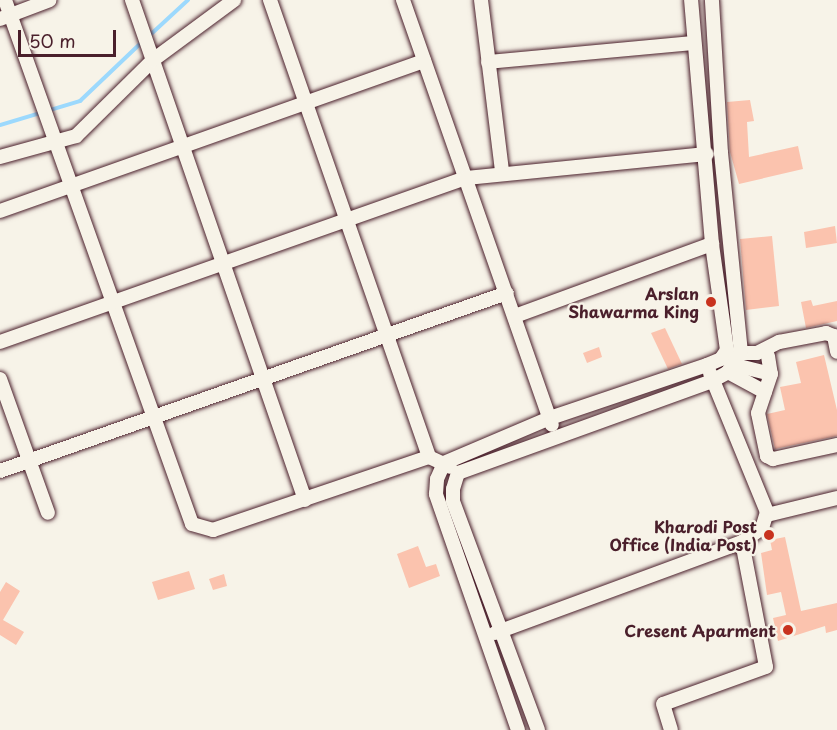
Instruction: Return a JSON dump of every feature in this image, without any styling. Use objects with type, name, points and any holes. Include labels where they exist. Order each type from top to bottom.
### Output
[{"type":"street","points":[[4,0],[5,17],[42,104],[192,524],[213,530],[429,458],[444,463],[458,473]]},
{"type":"street","points":[[5,17],[50,0]]},
{"type":"street","points":[[132,0],[305,500]]},
{"type":"street","points":[[0,157],[56,144],[76,136],[151,54],[234,0]]},
{"type":"street","points":[[270,0],[348,219],[429,458]]},
{"type":"street","points":[[403,0],[556,435]]},
{"type":"street","points":[[480,0],[502,172]]},
{"type":"street","points":[[518,730],[436,494],[437,479],[444,463],[550,418],[707,365],[721,359],[727,350],[712,244],[707,154],[691,0]]},
{"type":"street","points":[[712,0],[735,363],[765,392]]},
{"type":"street","points":[[488,62],[694,43]]},
{"type":"street","points":[[0,212],[424,61]]},
{"type":"street","points":[[701,104],[719,104]]},
{"type":"street","points":[[0,342],[466,178],[502,172],[707,154]]},
{"type":"street","points":[[515,316],[712,244]]},
{"type":"street","points":[[0,471],[507,293]]},
{"type":"street","points":[[458,473],[556,435],[712,381],[735,363],[780,342],[826,333],[834,336],[837,352]]},
{"type":"street","points":[[768,356],[771,374],[758,413],[767,456],[773,459],[837,445]]},
{"type":"street","points":[[735,363],[771,374]]},
{"type":"street","points":[[484,636],[742,542],[762,528],[767,515],[738,434],[712,381],[707,365]]},
{"type":"street","points":[[0,379],[48,513]]},
{"type":"street","points":[[458,473],[453,501],[492,600],[538,730]]},
{"type":"street","points":[[767,515],[837,498]]},
{"type":"street","points":[[450,536],[465,531]]},
{"type":"street","points":[[671,730],[663,704],[766,668],[742,542]]},
{"type":"street","points":[[474,606],[492,600]]},
{"type":"building","points":[[750,100],[754,121],[747,122],[749,157],[798,146],[803,169],[739,184],[730,152],[727,102]]},
{"type":"building","points":[[835,226],[837,243],[806,248],[804,232]]},
{"type":"building","points":[[772,236],[779,306],[746,310],[740,239]]},
{"type":"building","points":[[811,300],[813,306],[837,301],[837,321],[806,328],[801,302]]},
{"type":"building","points":[[665,328],[682,364],[668,369],[651,333]]},
{"type":"building","points":[[599,347],[602,357],[587,363],[583,353]]},
{"type":"building","points":[[824,355],[837,410],[837,436],[775,449],[767,414],[785,410],[780,387],[801,383],[796,362]]},
{"type":"building","points":[[785,537],[801,611],[837,603],[837,630],[826,633],[825,626],[778,641],[773,618],[786,615],[781,592],[767,595],[761,553],[772,550],[770,540]]},
{"type":"building","points":[[418,546],[426,567],[436,564],[440,576],[409,588],[397,554]]},
{"type":"building","points":[[189,571],[195,589],[158,600],[152,582]]},
{"type":"building","points":[[224,574],[227,586],[213,590],[209,579]]},
{"type":"building","points":[[6,582],[20,591],[3,620],[24,632],[16,645],[0,635],[0,592]]},
{"type":"waterway","points":[[149,36],[188,0]]},
{"type":"waterway","points":[[0,125],[80,101],[143,41]]},
{"type":"place","name":"Arslan Shawarma King","points":[[711,302]]},
{"type":"place","name":"Kharodi Post Office (India Post)","points":[[769,535]]},
{"type":"place","name":"Cresent Aparment","points":[[788,630]]}]
